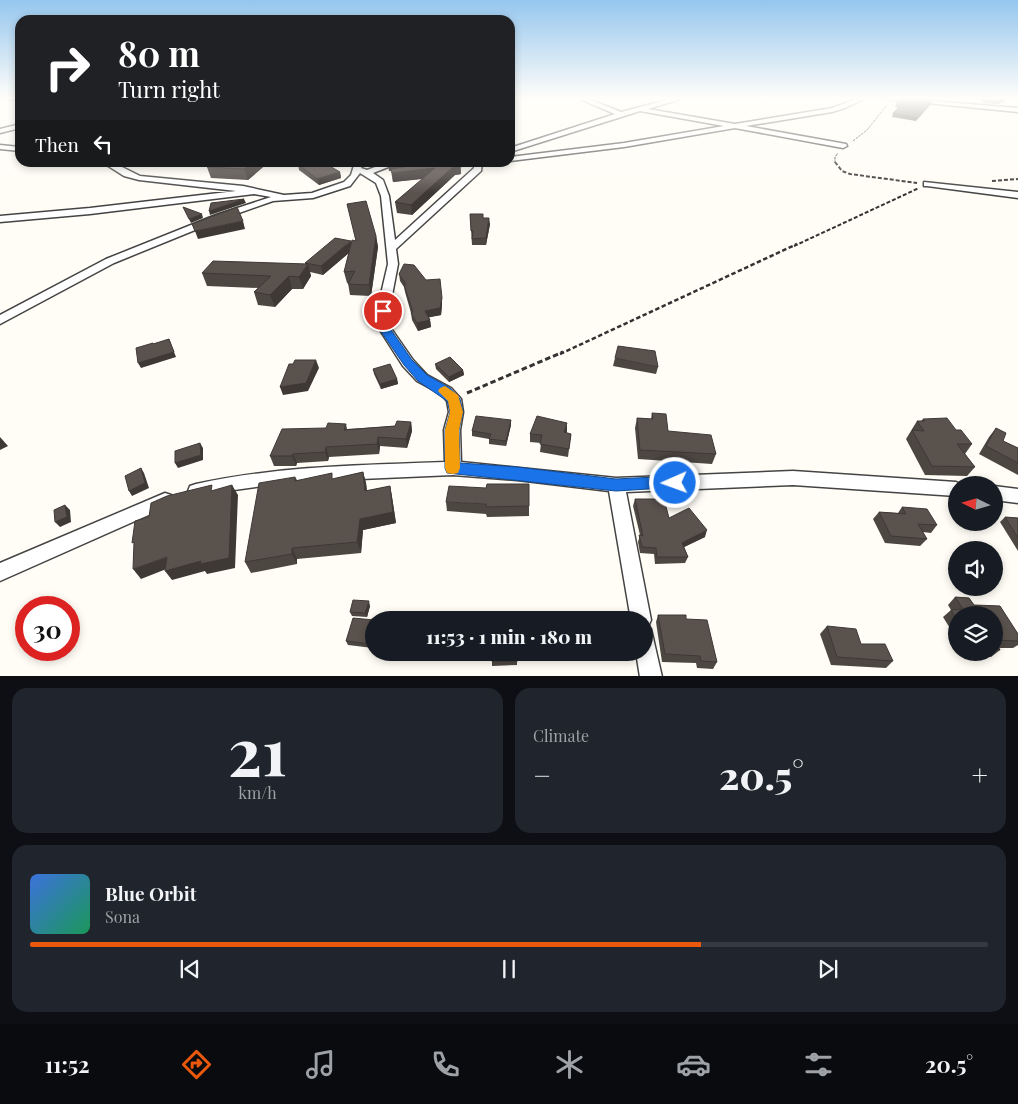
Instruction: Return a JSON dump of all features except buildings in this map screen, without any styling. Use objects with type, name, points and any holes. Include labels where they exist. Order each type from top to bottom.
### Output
[{"type":"street","points":[[515,148],[570,131]]},
{"type":"street","points":[[515,158],[624,145],[706,131]]},
{"type":"street","points":[[757,131],[842,146]]},
{"type":"street","points":[[0,148],[15,149]]},
{"type":"street","points":[[114,167],[139,178],[254,191],[289,198]]},
{"type":"street","points":[[0,320],[75,279],[136,250],[262,202],[313,195],[335,189],[353,180],[365,171],[380,167]]},
{"type":"street","points":[[392,249],[462,185],[478,167]]},
{"type":"street","points":[[365,171],[395,173]]},
{"type":"street","points":[[365,171],[380,182],[385,196],[392,249],[393,264],[383,311],[384,327],[408,363],[422,378],[454,399],[456,412],[452,430],[452,468]]},
{"type":"street","points":[[927,184],[1018,195]]},
{"type":"street","points":[[0,219],[90,211],[254,191]]},
{"type":"street","points":[[0,572],[170,498],[216,486],[286,476],[452,468],[517,473],[616,485],[793,478],[948,488]]},
{"type":"street","points":[[616,485],[639,611]]},
{"type":"street","points":[[1003,494],[1018,496]]},
{"type":"street","points":[[648,661],[651,676]]},
{"type":"path","points":[[866,131],[858,139],[842,146],[835,157],[835,164],[846,173],[927,184]]},
{"type":"path","points":[[454,399],[571,349],[927,184]]},
{"type":"slow traffic","points":[[445,391],[454,399],[456,412],[452,430],[453,468]]},
{"type":"route","points":[[383,311],[384,327],[408,363],[422,378],[454,399],[456,412],[452,430],[452,468],[517,473],[616,485],[675,483]]}]
